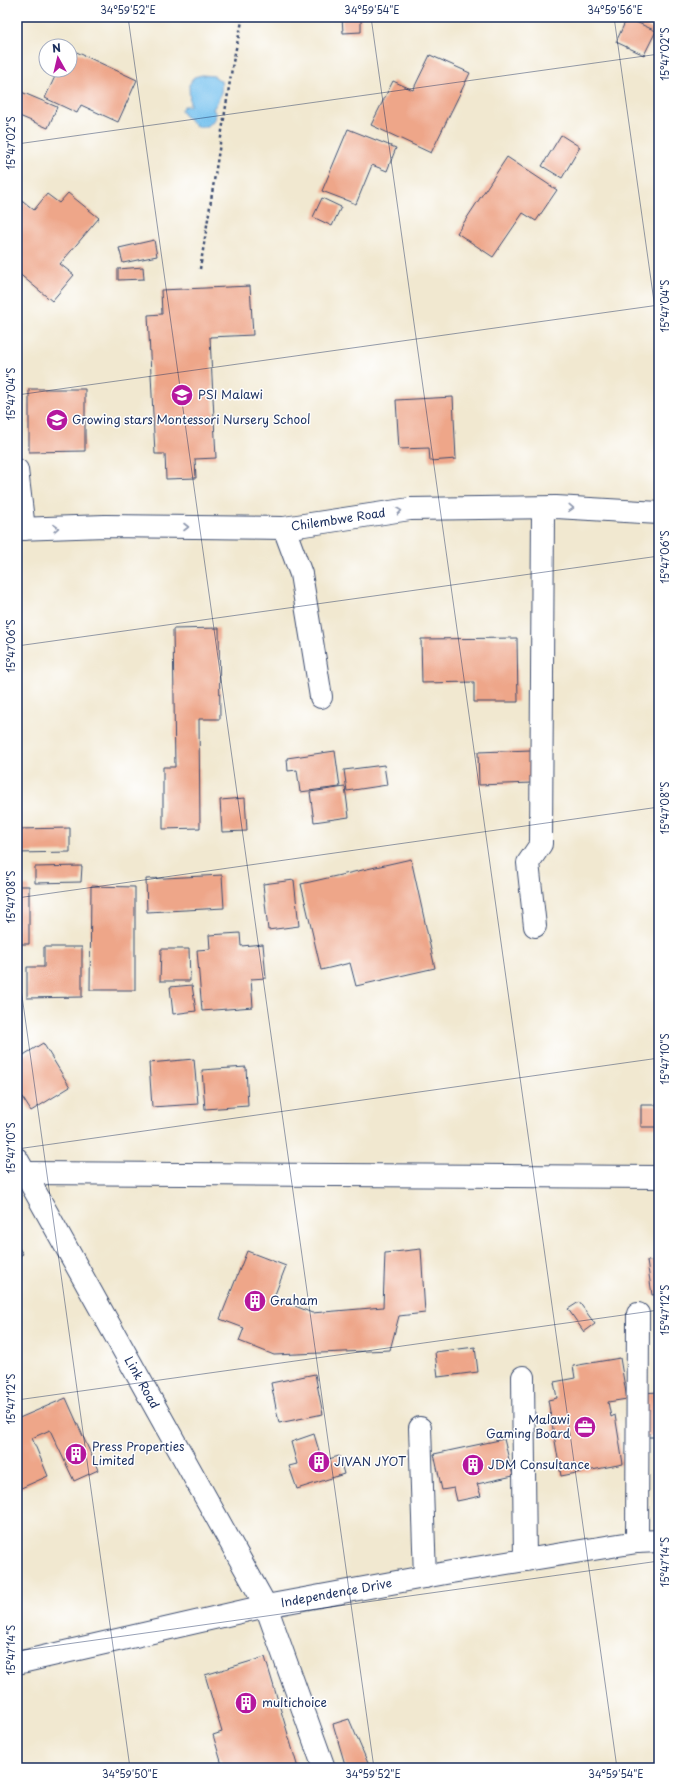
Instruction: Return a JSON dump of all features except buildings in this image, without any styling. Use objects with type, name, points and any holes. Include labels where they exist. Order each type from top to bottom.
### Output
[{"type":"street","points":[[17,470],[21,529]]},
{"type":"street","points":[[535,926],[528,863],[541,844],[543,508]]},
{"type":"street","name":"Chilembwe Road","points":[[21,529],[105,526],[284,528],[410,509],[543,508],[659,513]]},
{"type":"street","points":[[284,528],[301,574],[320,697]]},
{"type":"street","points":[[21,1166],[659,1177]]},
{"type":"street","name":"Link Road","points":[[21,1166],[266,1606],[324,1768]]},
{"type":"street","points":[[637,1542],[638,1314]]},
{"type":"street","points":[[523,1377],[525,1560]]},
{"type":"street","points":[[420,1428],[425,1577]]},
{"type":"street","name":"Independence Drive","points":[[17,1662],[266,1606],[525,1560],[637,1542],[659,1541]]},
{"type":"path","points":[[200,269],[232,62],[243,17]]},
{"type":"water","points":[[202,75],[214,76],[221,81],[221,93],[213,109],[216,114],[213,122],[205,127],[197,127],[183,114],[181,110],[184,106],[190,106],[189,85],[194,77]]},
{"type":"place","name":"PSI Malawi","points":[[182,395]]},
{"type":"place","name":"Growing stars Montessori Nursery School","points":[[57,420]]},
{"type":"place","name":"Graham","points":[[255,1301]]},
{"type":"place","name":"Malawi Gaming Board","points":[[585,1427]]},
{"type":"place","name":"Press Properties Limited","points":[[76,1454]]},
{"type":"place","name":"JIVAN JYOT","points":[[319,1462]]},
{"type":"place","name":"JDM Consultance","points":[[473,1465]]},
{"type":"place","name":"multichoice","points":[[246,1703]]}]
